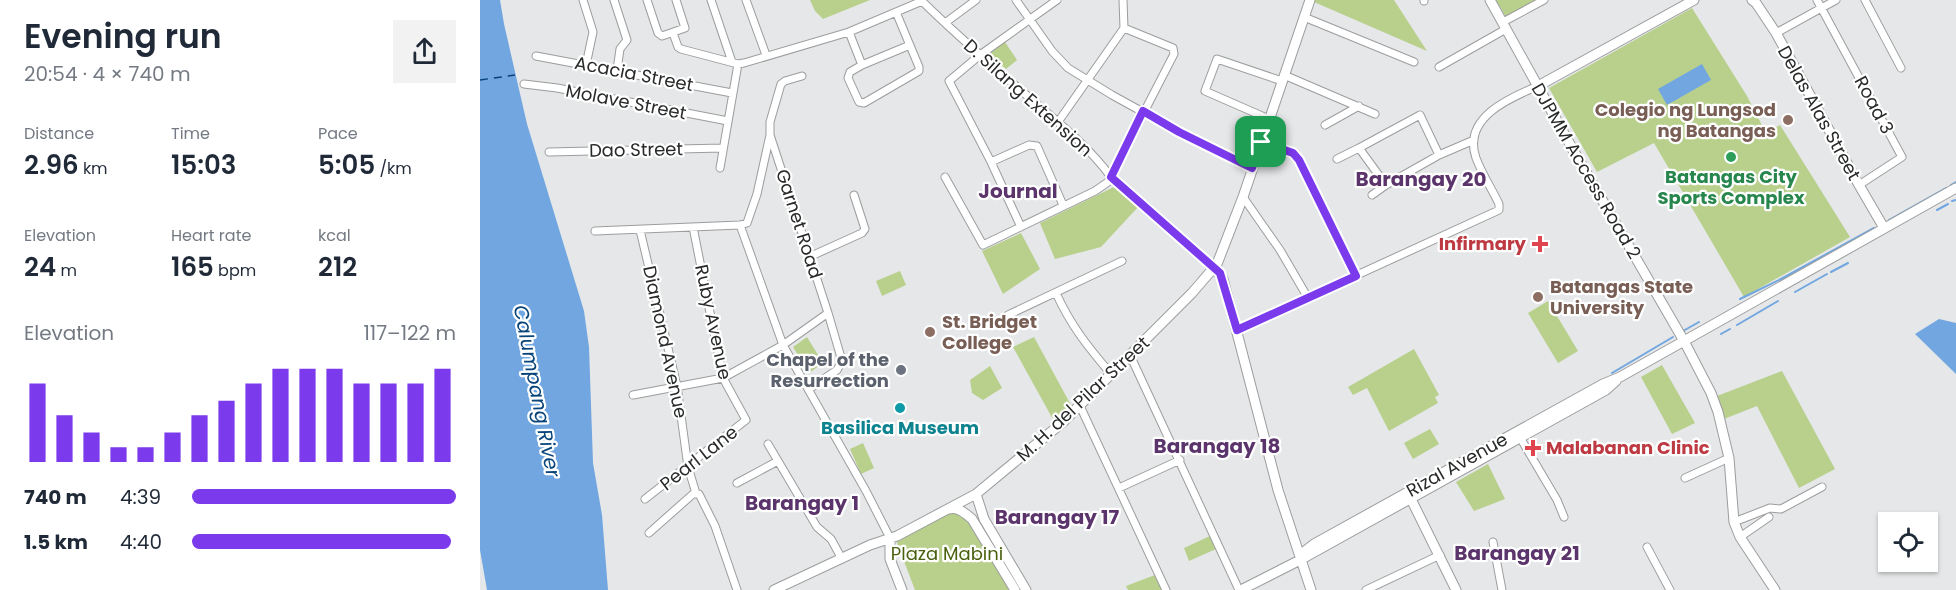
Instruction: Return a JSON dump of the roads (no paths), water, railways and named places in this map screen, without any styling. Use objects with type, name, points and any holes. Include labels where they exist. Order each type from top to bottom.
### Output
[{"type":"street","points":[[583,0],[593,32],[586,65]]},
{"type":"street","points":[[614,0],[627,40],[620,48],[617,70]]},
{"type":"street","points":[[647,0],[660,35],[685,28],[676,0]]},
{"type":"street","points":[[711,0],[735,63],[720,168]]},
{"type":"street","points":[[746,0],[766,55]]},
{"type":"street","points":[[673,33],[679,48],[735,63],[849,32],[922,0]]},
{"type":"street","name":"D. Silang Extension","points":[[922,0],[980,55],[1058,122],[1103,166],[1111,177],[1214,267]]},
{"type":"street","points":[[945,23],[976,0]]},
{"type":"street","points":[[1016,0],[1052,51],[1068,68],[1179,132],[1252,168]]},
{"type":"street","points":[[1021,227],[991,162],[949,81],[980,55],[1057,0]]},
{"type":"street","points":[[1058,122],[1124,28],[1123,0]]},
{"type":"street","name":"M. H. del Pilar Street","points":[[774,590],[890,538],[976,494],[1052,433],[1171,315],[1214,267],[1243,197],[1310,0]]},
{"type":"street","name":"DJPMM Access Road 2","points":[[1490,0],[1684,341],[1711,393],[1729,458],[1734,522],[1740,537],[1775,590]]},
{"type":"street","points":[[1439,68],[1544,0]]},
{"type":"street","points":[[1237,330],[1500,208],[1477,161],[1474,140],[1479,126],[1488,113],[1694,0]]},
{"type":"street","name":"Delas Alas Street","points":[[1752,0],[1776,33],[1884,228]]},
{"type":"street","points":[[1817,0],[1822,8]]},
{"type":"street","points":[[1776,33],[1836,0]]},
{"type":"street","points":[[1865,0],[1901,68]]},
{"type":"street","name":"Road 3","points":[[1822,8],[1902,157],[1859,185]]},
{"type":"street","points":[[896,12],[910,45],[919,70],[862,103],[860,102],[848,78],[850,72],[910,45]]},
{"type":"street","points":[[1304,17],[1414,62]]},
{"type":"street","points":[[945,177],[983,245],[1095,191],[1108,182],[1174,51],[1173,48],[1124,28]]},
{"type":"street","points":[[849,32],[862,65]]},
{"type":"street","name":"Acacia Street","points":[[536,56],[732,93]]},
{"type":"street","points":[[1269,119],[1205,91],[1217,59],[1283,78],[1375,114]]},
{"type":"street","points":[[595,231],[747,223],[751,215],[770,135],[770,122],[782,84],[802,76]]},
{"type":"street","name":"Molave Street","points":[[525,84],[728,121]]},
{"type":"street","points":[[1325,125],[1359,106]]},
{"type":"street","points":[[1337,159],[1420,115],[1439,155]]},
{"type":"street","name":"Garnet Road","points":[[770,135],[842,361],[837,370],[809,389]]},
{"type":"street","points":[[1372,195],[1439,155],[1474,140]]},
{"type":"street","points":[[1261,142],[1293,153],[1298,158],[1356,276]]},
{"type":"street","points":[[991,162],[1029,145],[1037,146],[1063,205]]},
{"type":"street","name":"Dao Street","points":[[549,152],[723,148]]},
{"type":"street","points":[[1359,148],[1386,186]]},
{"type":"street","name":"Rizal Avenue","points":[[1240,590],[1300,560],[1518,435],[1606,390],[1620,377],[1956,188]]},
{"type":"street","points":[[809,257],[862,233],[866,229],[854,195]]},
{"type":"street","points":[[1243,197],[1280,250],[1308,298]]},
{"type":"street","points":[[740,225],[783,345],[890,538],[890,559],[902,590]]},
{"type":"street","name":"Ruby Avenue","points":[[693,227],[723,378],[743,413]]},
{"type":"street","name":"Diamond Avenue","points":[[640,230],[677,386],[688,467],[695,490]]},
{"type":"street","points":[[1008,315],[1122,261]]},
{"type":"street","points":[[1214,267],[1223,279],[1278,490],[1311,590]]},
{"type":"street","points":[[1056,293],[1069,321],[1111,374]]},
{"type":"street","points":[[633,395],[723,378],[783,345],[828,313]]},
{"type":"street","points":[[1130,355],[1240,590]]},
{"type":"street","points":[[1080,406],[1166,590]]},
{"type":"street","name":"Pearl Lane","points":[[645,500],[745,422],[743,413]]},
{"type":"street","points":[[1518,435],[1557,500],[1564,517]]},
{"type":"street","points":[[768,444],[818,527],[831,539],[842,559]]},
{"type":"street","points":[[1685,478],[1729,458]]},
{"type":"street","points":[[1119,488],[1180,460]]},
{"type":"street","points":[[737,483],[778,461]]},
{"type":"street","points":[[1734,522],[1770,508],[1781,509],[1822,487]]},
{"type":"street","points":[[649,533],[693,494],[699,494],[716,526],[737,590]]},
{"type":"street","points":[[976,494],[980,510],[1026,590]]},
{"type":"street","points":[[1410,496],[1456,590]]},
{"type":"street","points":[[950,509],[961,511],[969,516],[1015,590]]},
{"type":"street","points":[[969,516],[980,510]]},
{"type":"street","points":[[1740,537],[1769,517]]},
{"type":"street","points":[[1493,542],[1502,590]]},
{"type":"street","points":[[1647,547],[1670,590]]},
{"type":"street","points":[[1366,590],[1440,555]]},
{"type":"water","name":"Calumpang River","points":[[480,0],[500,0],[527,124],[584,311],[589,347],[593,463],[602,515],[608,590],[487,590],[480,550]]},
{"type":"water","points":[[1702,64],[1711,80],[1667,105],[1658,89]]},
{"type":"water","points":[[1939,319],[1956,323],[1956,374],[1915,334]]},
{"type":"waterway","points":[[1951,185],[1956,182]]},
{"type":"waterway","points":[[1889,220],[1946,188]]},
{"type":"waterway","points":[[1952,201],[1956,200]]},
{"type":"waterway","points":[[1937,210],[1948,204]]},
{"type":"waterway","points":[[1740,299],[1874,228]]},
{"type":"waterway","points":[[1831,272],[1848,263]]},
{"type":"waterway","points":[[1795,292],[1827,274]]},
{"type":"waterway","points":[[1737,325],[1778,301]]},
{"type":"waterway","points":[[1683,331],[1699,322]]},
{"type":"waterway","points":[[1721,334],[1730,329]]},
{"type":"waterway","points":[[1612,373],[1673,337]]},
{"type":"place","name":"Colegio ng Lungsod ng Batangas","points":[[1788,120]]},
{"type":"place","name":"Batangas City Sports Complex","points":[[1731,157]]},
{"type":"place","name":"Infirmary","points":[[1540,244]]},
{"type":"place","name":"Batangas State University","points":[[1538,297]]},
{"type":"place","name":"St. Bridget College","points":[[930,332]]},
{"type":"place","name":"Chapel of the Resurrection","points":[[901,370]]},
{"type":"place","name":"Basilica Museum","points":[[900,408]]},
{"type":"place","name":"Malabanan Clinic","points":[[1533,448]]},
{"type":"district","name":"Barangay 20","points":[[1421,179]]},
{"type":"district","name":"Journal","points":[[1018,191]]},
{"type":"district","name":"Barangay 18","points":[[1217,446]]},
{"type":"district","name":"Barangay 1","points":[[802,503]]},
{"type":"district","name":"Barangay 17","points":[[1057,517]]},
{"type":"district","name":"Barangay 21","points":[[1517,553]]},
{"type":"park label","name":"Plaza Mabini","points":[[947,554]]}]
